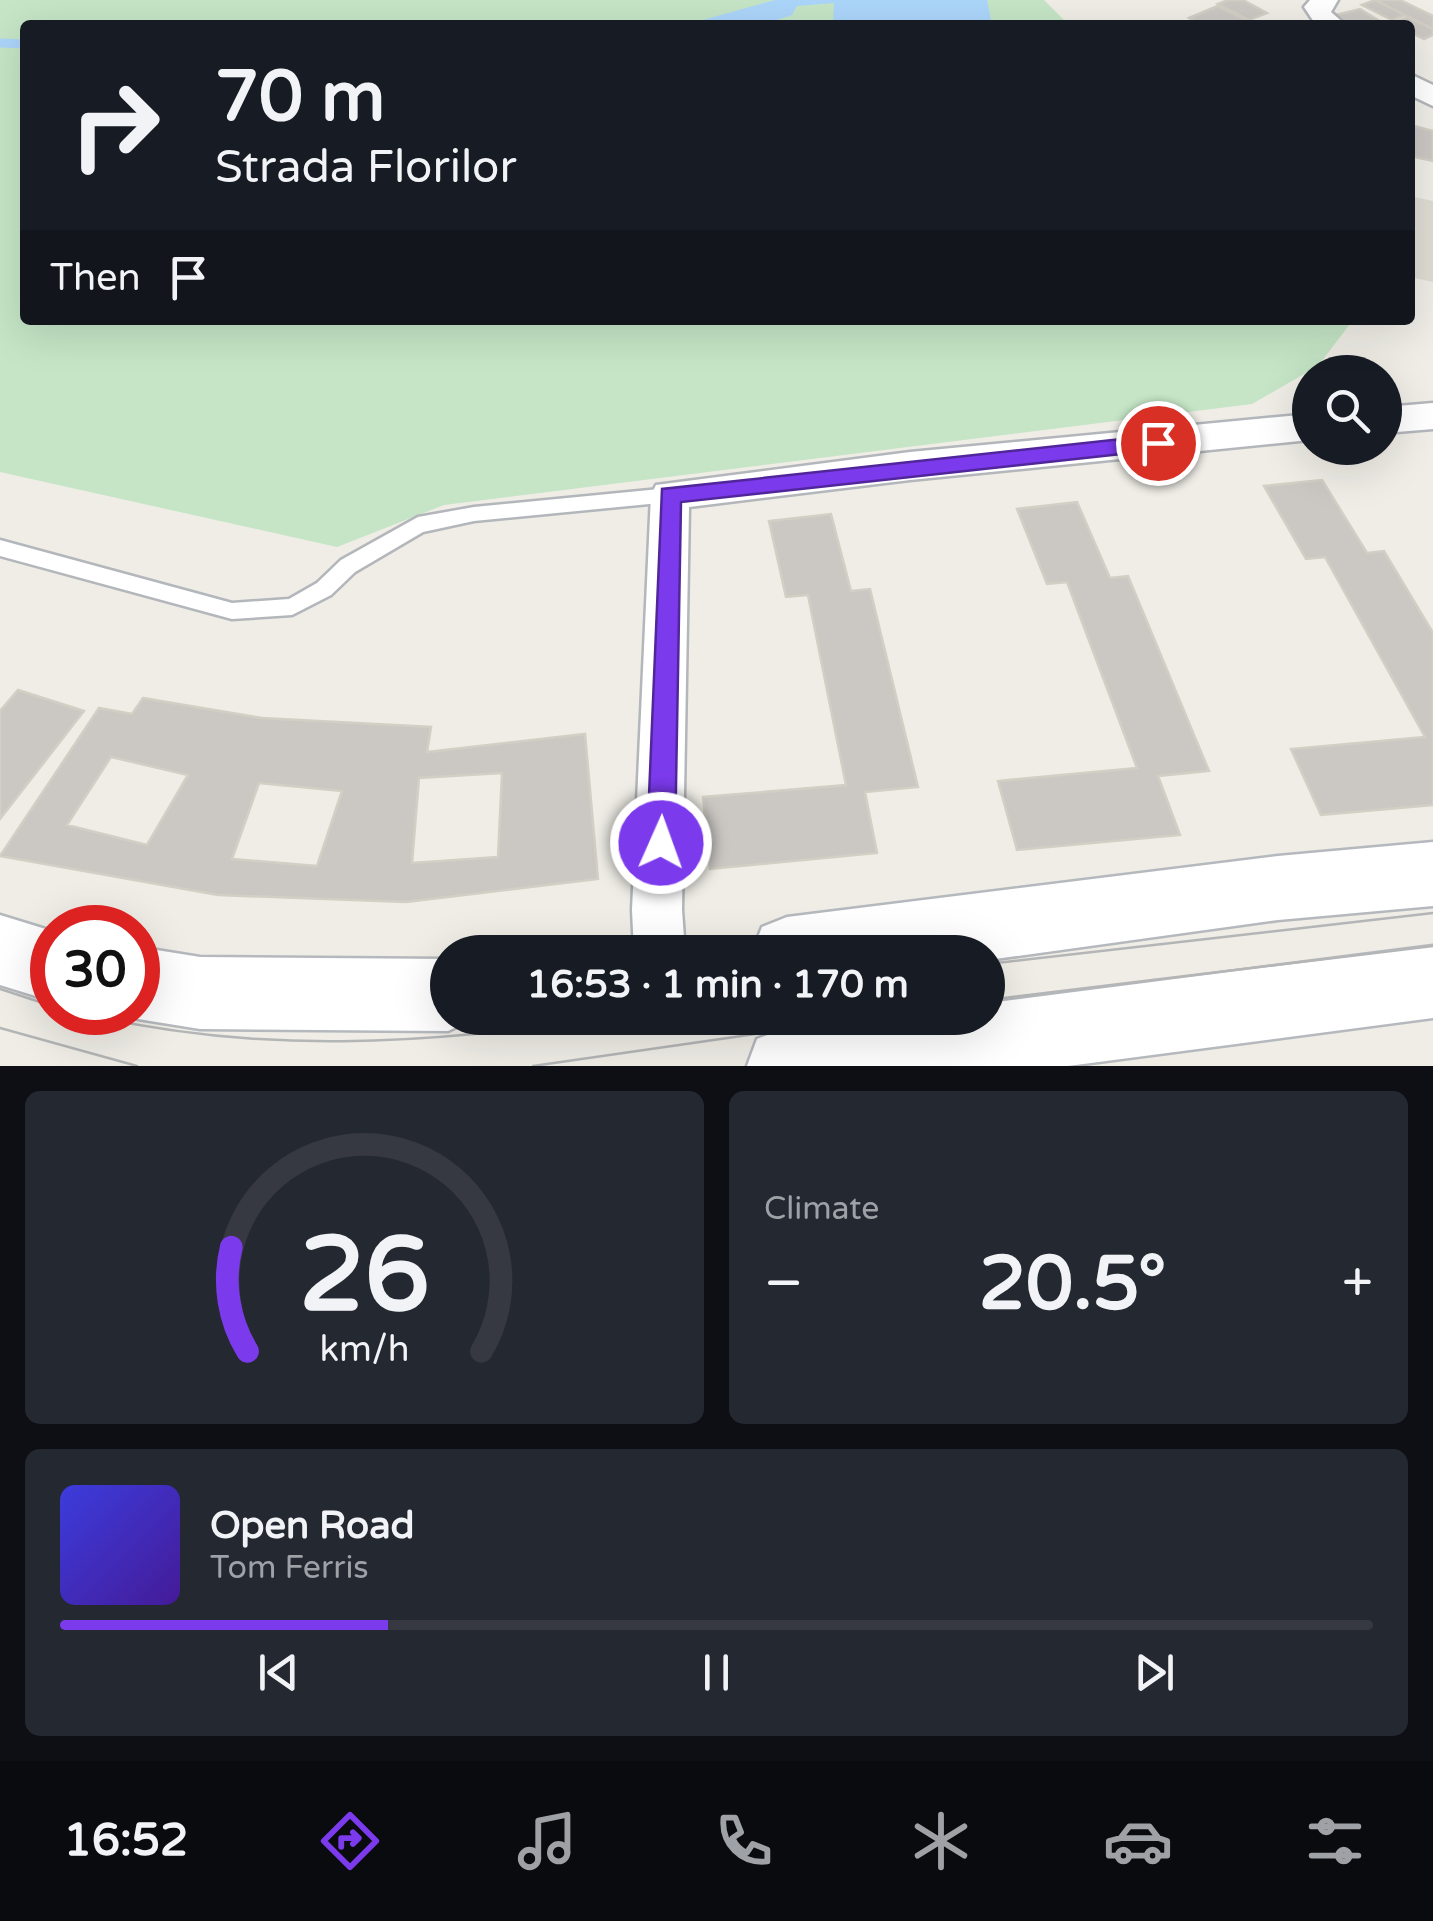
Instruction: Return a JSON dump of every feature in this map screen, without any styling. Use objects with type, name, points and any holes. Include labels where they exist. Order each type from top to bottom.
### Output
[{"type":"main road","points":[[917,935],[1278,888],[1433,874]]},
{"type":"main road","points":[[0,950],[30,959]]},
{"type":"main road","points":[[784,1066],[1433,982]]},
{"type":"main road","points":[[160,987],[200,993],[430,994]]},
{"type":"street","points":[[1324,0],[1317,7],[1326,20]]},
{"type":"street","points":[[1402,419],[1433,416]]},
{"type":"street","points":[[658,935],[670,495],[1292,429]]},
{"type":"lane","points":[[0,548],[232,611],[292,607],[324,589],[348,566],[418,525],[474,514],[670,495]]},
{"type":"shaded area","points":[[1415,197],[1433,201],[1433,282],[1415,278]]},
{"type":"green space","points":[[0,0],[1044,0],[1064,20],[20,20],[20,325],[1349,325],[1326,355],[1292,355],[1292,381],[1252,404],[444,505],[337,547],[0,472]]},
{"type":"water","points":[[775,0],[987,0],[991,20],[833,20],[834,3],[797,6],[792,15],[777,20],[703,20]]},
{"type":"building","points":[[1243,0],[1267,13],[1249,20],[1218,4]]},
{"type":"building","points":[[1375,0],[1405,15],[1392,20],[1362,5]]},
{"type":"building","points":[[1375,0],[1400,0],[1433,16],[1433,29]]},
{"type":"building","points":[[1218,6],[1245,20],[1193,20],[1189,18]]},
{"type":"building","points":[[1360,9],[1378,20],[1344,20],[1336,15]]},
{"type":"building","points":[[1415,20],[1433,29],[1433,35],[1424,39],[1415,34]]},
{"type":"building","points":[[1415,126],[1433,131],[1433,161],[1415,157]]},
{"type":"building","points":[[1322,480],[1367,553],[1384,551],[1433,633],[1433,805],[1321,815],[1291,749],[1425,737],[1325,557],[1306,559],[1264,486]]},
{"type":"building","points":[[1077,502],[1110,578],[1128,576],[1209,771],[1158,776],[1180,835],[1017,850],[998,781],[1137,768],[1067,582],[1047,584],[1017,509]]},
{"type":"building","points":[[831,514],[851,591],[870,589],[918,787],[865,792],[877,853],[710,869],[703,797],[846,785],[808,595],[786,597],[769,521]]},
{"type":"building","points":[[18,690],[84,711],[0,819],[0,711]]},
{"type":"building","points":[[143,698],[262,718],[431,727],[427,752],[585,734],[598,879],[406,902],[218,895],[0,856],[99,708],[132,714]],"holes":[[[111,757],[188,775],[147,845],[67,825]],[[502,773],[498,857],[412,863],[419,778]],[[259,783],[342,791],[317,866],[232,859]]]},
{"type":"waterway","points":[[0,43],[20,44]]},
{"type":"tram line","points":[[1005,962],[1433,913]]},
{"type":"tram line","points":[[1005,998],[1433,946]]},
{"type":"tram line","points":[[0,989],[30,999]]},
{"type":"tram line","points":[[0,1028],[137,1066]]},
{"type":"tram line","points":[[160,1028],[278,1040],[461,1035]]},
{"type":"tram line","points":[[533,1066],[748,1035]]},
{"type":"route","points":[[661,843],[670,495],[910,466],[1158,443]]}]
